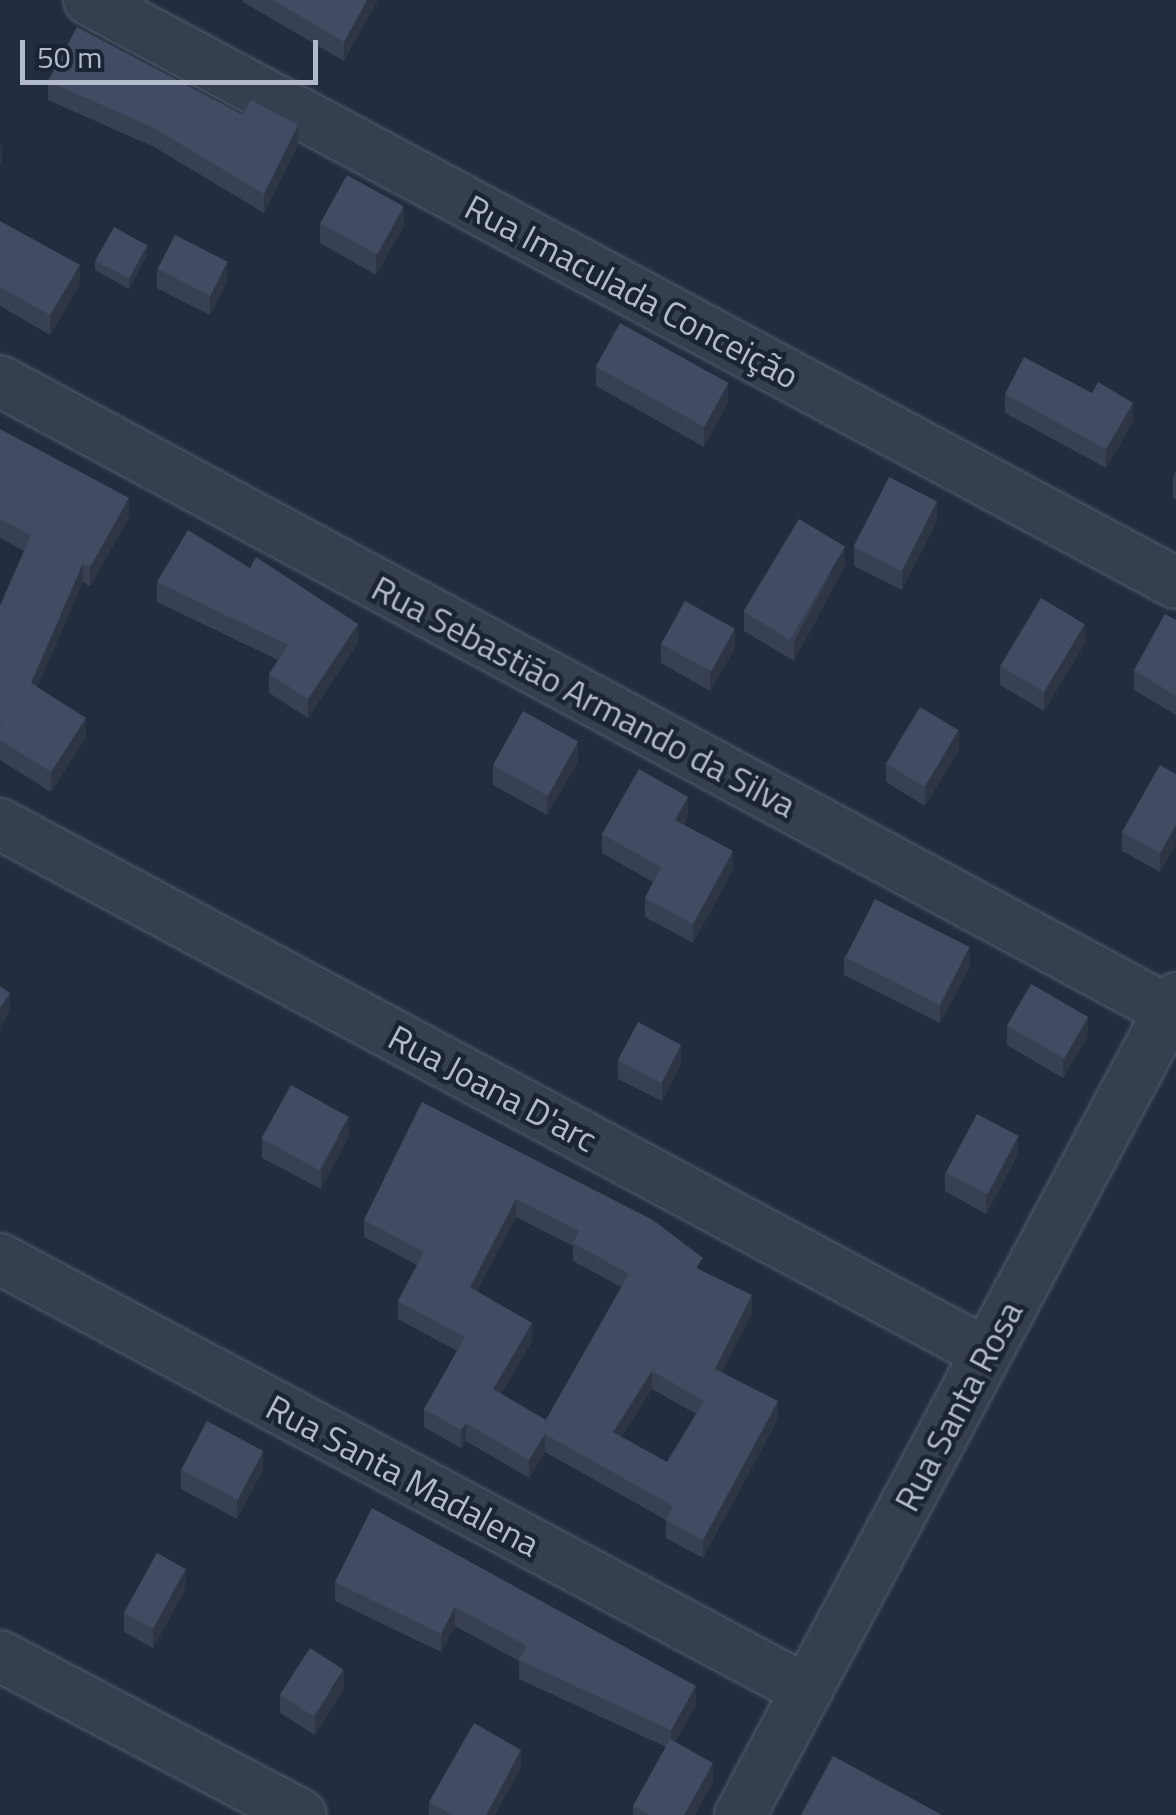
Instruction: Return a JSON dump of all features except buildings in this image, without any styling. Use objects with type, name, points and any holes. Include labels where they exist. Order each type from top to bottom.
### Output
[{"type":"street","name":"Rua Imaculada Conceição","points":[[89,0],[1176,583]]},
{"type":"street","name":"Rua Sebastião Armando da Silva","points":[[0,381],[1172,1005]]},
{"type":"street","name":"Rua Joana D'arc","points":[[0,824],[986,1353]]},
{"type":"street","name":"Rua Santa Rosa","points":[[740,1815],[1172,1005]]},
{"type":"street","name":"Rua Santa Madalena","points":[[0,1259],[806,1690]]},
{"type":"street","points":[[0,1656],[301,1815]]}]
